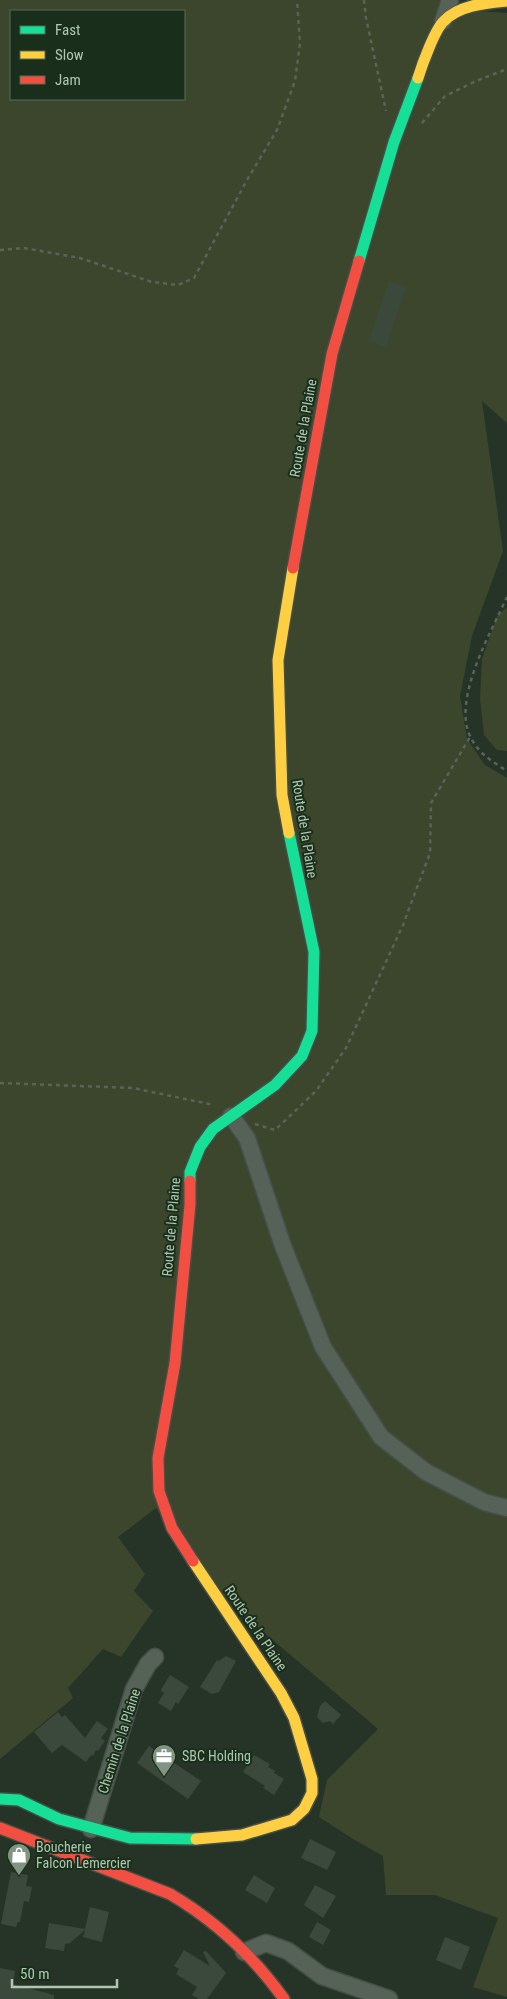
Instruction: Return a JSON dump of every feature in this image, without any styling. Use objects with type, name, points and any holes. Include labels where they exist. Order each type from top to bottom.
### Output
[{"type":"street","points":[[443,21],[450,0]]},
{"type":"street","points":[[443,21],[460,10],[486,3],[507,1]]},
{"type":"street","name":"Route de la Plaine","points":[[0,1799],[19,1800],[59,1819],[90,1829],[130,1838],[199,1838],[242,1835],[292,1820],[304,1809],[312,1793],[312,1779],[294,1718],[267,1671],[172,1528],[159,1491],[158,1458],[175,1363],[190,1205],[190,1172],[200,1147],[213,1129],[275,1085],[302,1056],[312,1031],[314,952],[298,882],[282,795],[278,660],[332,354],[394,142],[427,53],[443,21]]},
{"type":"street","points":[[231,1116],[247,1138],[283,1246],[323,1347],[381,1437],[426,1472],[484,1502],[507,1508]]},
{"type":"street","name":"Chemin de la Plaine","points":[[90,1829],[134,1689],[148,1664],[155,1657]]},
{"type":"street","points":[[0,1828],[170,1894],[193,1907],[244,1952],[271,1980],[284,1999]]},
{"type":"street","points":[[244,1952],[266,1943],[288,1951],[322,1976],[389,1999]]},
{"type":"path","points":[[0,250],[24,248],[80,258],[152,282],[178,286],[194,278],[247,180],[277,130],[295,81],[300,43],[297,0]]},
{"type":"path","points":[[364,0],[379,82],[388,118]]},
{"type":"path","points":[[418,128],[445,96],[507,69]]},
{"type":"path","points":[[507,597],[474,669],[464,706],[470,737],[483,755],[507,771]]},
{"type":"path","points":[[0,1083],[133,1088],[217,1106],[231,1116],[275,1130],[316,1092],[346,1048],[403,925],[430,853],[430,803],[470,737]]},
{"type":"green space","points":[[0,0],[440,0],[438,8],[507,13],[507,423],[482,401],[503,551],[472,636],[460,696],[467,739],[485,765],[507,778],[507,1997],[473,1987],[498,1918],[435,1895],[386,1895],[383,1856],[319,1817],[327,1780],[378,1729],[235,1608],[156,1508],[118,1537],[145,1574],[134,1591],[153,1611],[121,1657],[103,1649],[68,1688],[73,1698],[0,1759]]},
{"type":"green space","points":[[507,607],[507,751],[497,750],[484,735],[480,699],[482,659],[497,616]]},
{"type":"building","points":[[389,281],[406,288],[386,347],[369,341]]},
{"type":"building","points":[[226,1656],[236,1661],[219,1692],[212,1694],[200,1687],[217,1660],[219,1661]]},
{"type":"building","points":[[170,1675],[189,1687],[171,1711],[158,1703],[164,1693],[161,1691],[162,1688]]},
{"type":"building","points":[[325,1701],[341,1715],[333,1724],[330,1721],[323,1723],[317,1717],[320,1706]]},
{"type":"building","points":[[58,1712],[62,1717],[65,1715],[85,1738],[97,1721],[108,1729],[101,1738],[105,1741],[98,1751],[96,1750],[93,1756],[91,1755],[86,1762],[62,1745],[52,1753],[34,1732]]},
{"type":"building","points":[[149,1746],[201,1781],[188,1799],[137,1763]]},
{"type":"building","points":[[254,1755],[270,1764],[268,1767],[284,1779],[274,1795],[263,1788],[265,1786],[243,1772]]},
{"type":"building","points":[[310,1839],[336,1852],[327,1870],[301,1858]]},
{"type":"building","points":[[11,1872],[28,1875],[26,1886],[32,1887],[29,1902],[24,1901],[20,1922],[18,1922],[16,1927],[1,1924]]},
{"type":"building","points":[[254,1875],[275,1888],[267,1903],[245,1890]]},
{"type":"building","points":[[315,1885],[336,1896],[323,1918],[304,1905]]},
{"type":"building","points":[[90,1907],[109,1912],[102,1942],[83,1937],[85,1930],[70,1943],[65,1944],[64,1951],[45,1948],[49,1923],[85,1929]]},
{"type":"building","points":[[317,1922],[331,1930],[323,1945],[309,1937]]},
{"type":"building","points":[[445,1937],[470,1947],[461,1970],[436,1960]]},
{"type":"building","points":[[184,1950],[210,1966],[203,1952],[206,1951],[226,1973],[207,1999],[199,1999],[192,1995],[197,1987],[176,1974],[179,1969],[174,1966]]},
{"type":"building","points":[[0,1968],[15,1971],[13,1984],[54,1995],[54,1999],[0,1999]]},
{"type":"traffic: fast","points":[[359,261],[394,142],[418,78]]},
{"type":"traffic: fast","points":[[190,1181],[190,1172],[200,1147],[213,1129],[275,1085],[302,1056],[312,1031],[314,952],[289,833]]},
{"type":"traffic: fast","points":[[0,1799],[19,1800],[59,1819],[130,1838],[196,1839]]},
{"type":"traffic: slow","points":[[418,78],[433,39],[444,21],[457,11],[465,8],[507,1]]},
{"type":"traffic: slow","points":[[289,833],[282,795],[278,660],[293,568]]},
{"type":"traffic: slow","points":[[193,1561],[281,1693],[294,1718],[312,1779],[312,1793],[304,1809],[292,1820],[242,1835],[196,1839]]},
{"type":"traffic: jam","points":[[293,568],[332,354],[359,261]]},
{"type":"traffic: jam","points":[[190,1181],[190,1205],[175,1363],[158,1458],[159,1491],[172,1528],[193,1561]]},
{"type":"traffic: jam","points":[[0,1828],[170,1894],[203,1916],[233,1940],[260,1968],[284,1999]]},
{"type":"place","name":"SBC Holding","points":[[164,1777]]},
{"type":"place","name":"Boucherie Falcon Lemercier","points":[[19,1876]]}]
